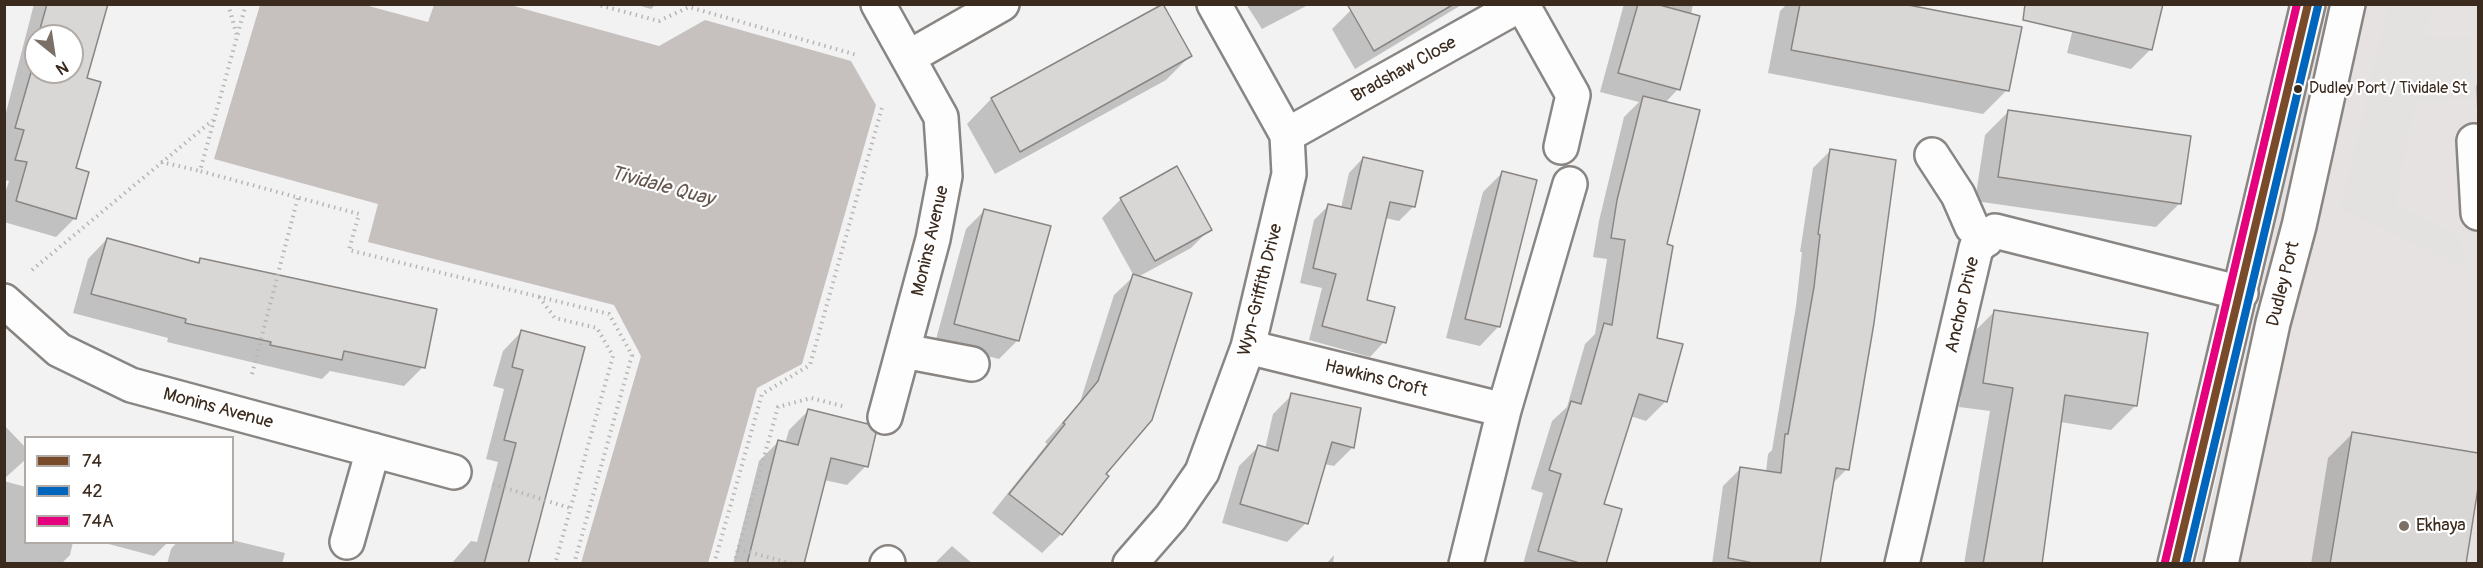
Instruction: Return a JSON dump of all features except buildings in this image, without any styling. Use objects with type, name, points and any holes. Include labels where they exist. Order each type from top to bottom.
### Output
[{"type":"main road","name":"Monins Avenue","points":[[878,4],[941,117],[945,176],[933,239],[885,417]]},
{"type":"main road","points":[[909,57],[1002,4]]},
{"type":"main road","name":"Wyn-Griffith Drive","points":[[1130,564],[1171,517],[1202,472],[1248,347],[1289,174],[1287,135],[1214,4]]},
{"type":"main road","name":"Bradshaw Close","points":[[1287,135],[1522,4],[1573,95],[1561,147]]},
{"type":"main road","points":[[2175,564],[2308,4]]},
{"type":"main road","name":"Dudley Port","points":[[2221,564],[2269,343],[2314,158],[2348,4]]},
{"type":"main road","points":[[2474,141],[2478,213]]},
{"type":"main road","points":[[1932,154],[1958,195],[1972,227],[1986,240]]},
{"type":"main road","points":[[2241,293],[2261,286],[2289,174],[2314,158]]},
{"type":"main road","points":[[1466,564],[1504,410],[1570,184]]},
{"type":"main road","name":"Anchor Drive","points":[[1902,564],[1976,248],[1995,231],[2241,293]]},
{"type":"main road","name":"Monins Avenue","points":[[14,289],[58,350],[131,385],[454,472]]},
{"type":"main road","points":[[2241,293],[2269,343]]},
{"type":"main road","name":"Hawkins Croft","points":[[1248,347],[1504,410]]},
{"type":"main road","points":[[904,351],[972,364]]},
{"type":"main road","points":[[347,542],[373,450]]},
{"type":"path","points":[[228,4],[237,36]]},
{"type":"path","points":[[200,171],[246,4]]},
{"type":"path","points":[[595,4],[659,21],[690,6],[857,56]]},
{"type":"path","points":[[714,564],[762,394],[810,364],[884,106],[879,96]]},
{"type":"path","points":[[14,289],[214,119]]},
{"type":"path","points":[[161,162],[359,214],[349,250],[609,314],[632,355],[574,564]]},
{"type":"path","points":[[241,415],[298,197]]},
{"type":"path","points":[[539,296],[555,318],[597,328],[613,356],[555,564]]},
{"type":"path","points":[[734,564],[778,406],[811,398],[885,417]]},
{"type":"path","points":[[454,472],[570,508]]},
{"type":"path","points":[[738,549],[792,564]]},
{"type":"shaded area","points":[[2327,5],[2478,5],[2478,563],[2196,564]]},
{"type":"shaded area","points":[[2388,5],[2432,5],[2423,36],[2478,36],[2478,99],[2415,101],[2395,205],[2459,237],[2467,269],[2341,209]]},
{"type":"water","name":"Tividale Quay","points":[[260,5],[365,5],[428,22],[434,5],[510,5],[659,46],[705,20],[851,61],[876,105],[802,364],[757,388],[708,563],[581,563],[641,356],[614,305],[368,242],[378,204],[214,159]]},
{"type":"transit line","name":"74A","points":[[2165,562],[2297,4]]},
{"type":"transit line","name":"74","points":[[2175,564],[2308,4]]},
{"type":"transit line","name":"42","points":[[2186,564],[2318,6]]},
{"type":"place","name":"Dudley Port / Tividale St","points":[[2298,89]]},
{"type":"place","name":"Ekhaya","points":[[2404,526]]}]
